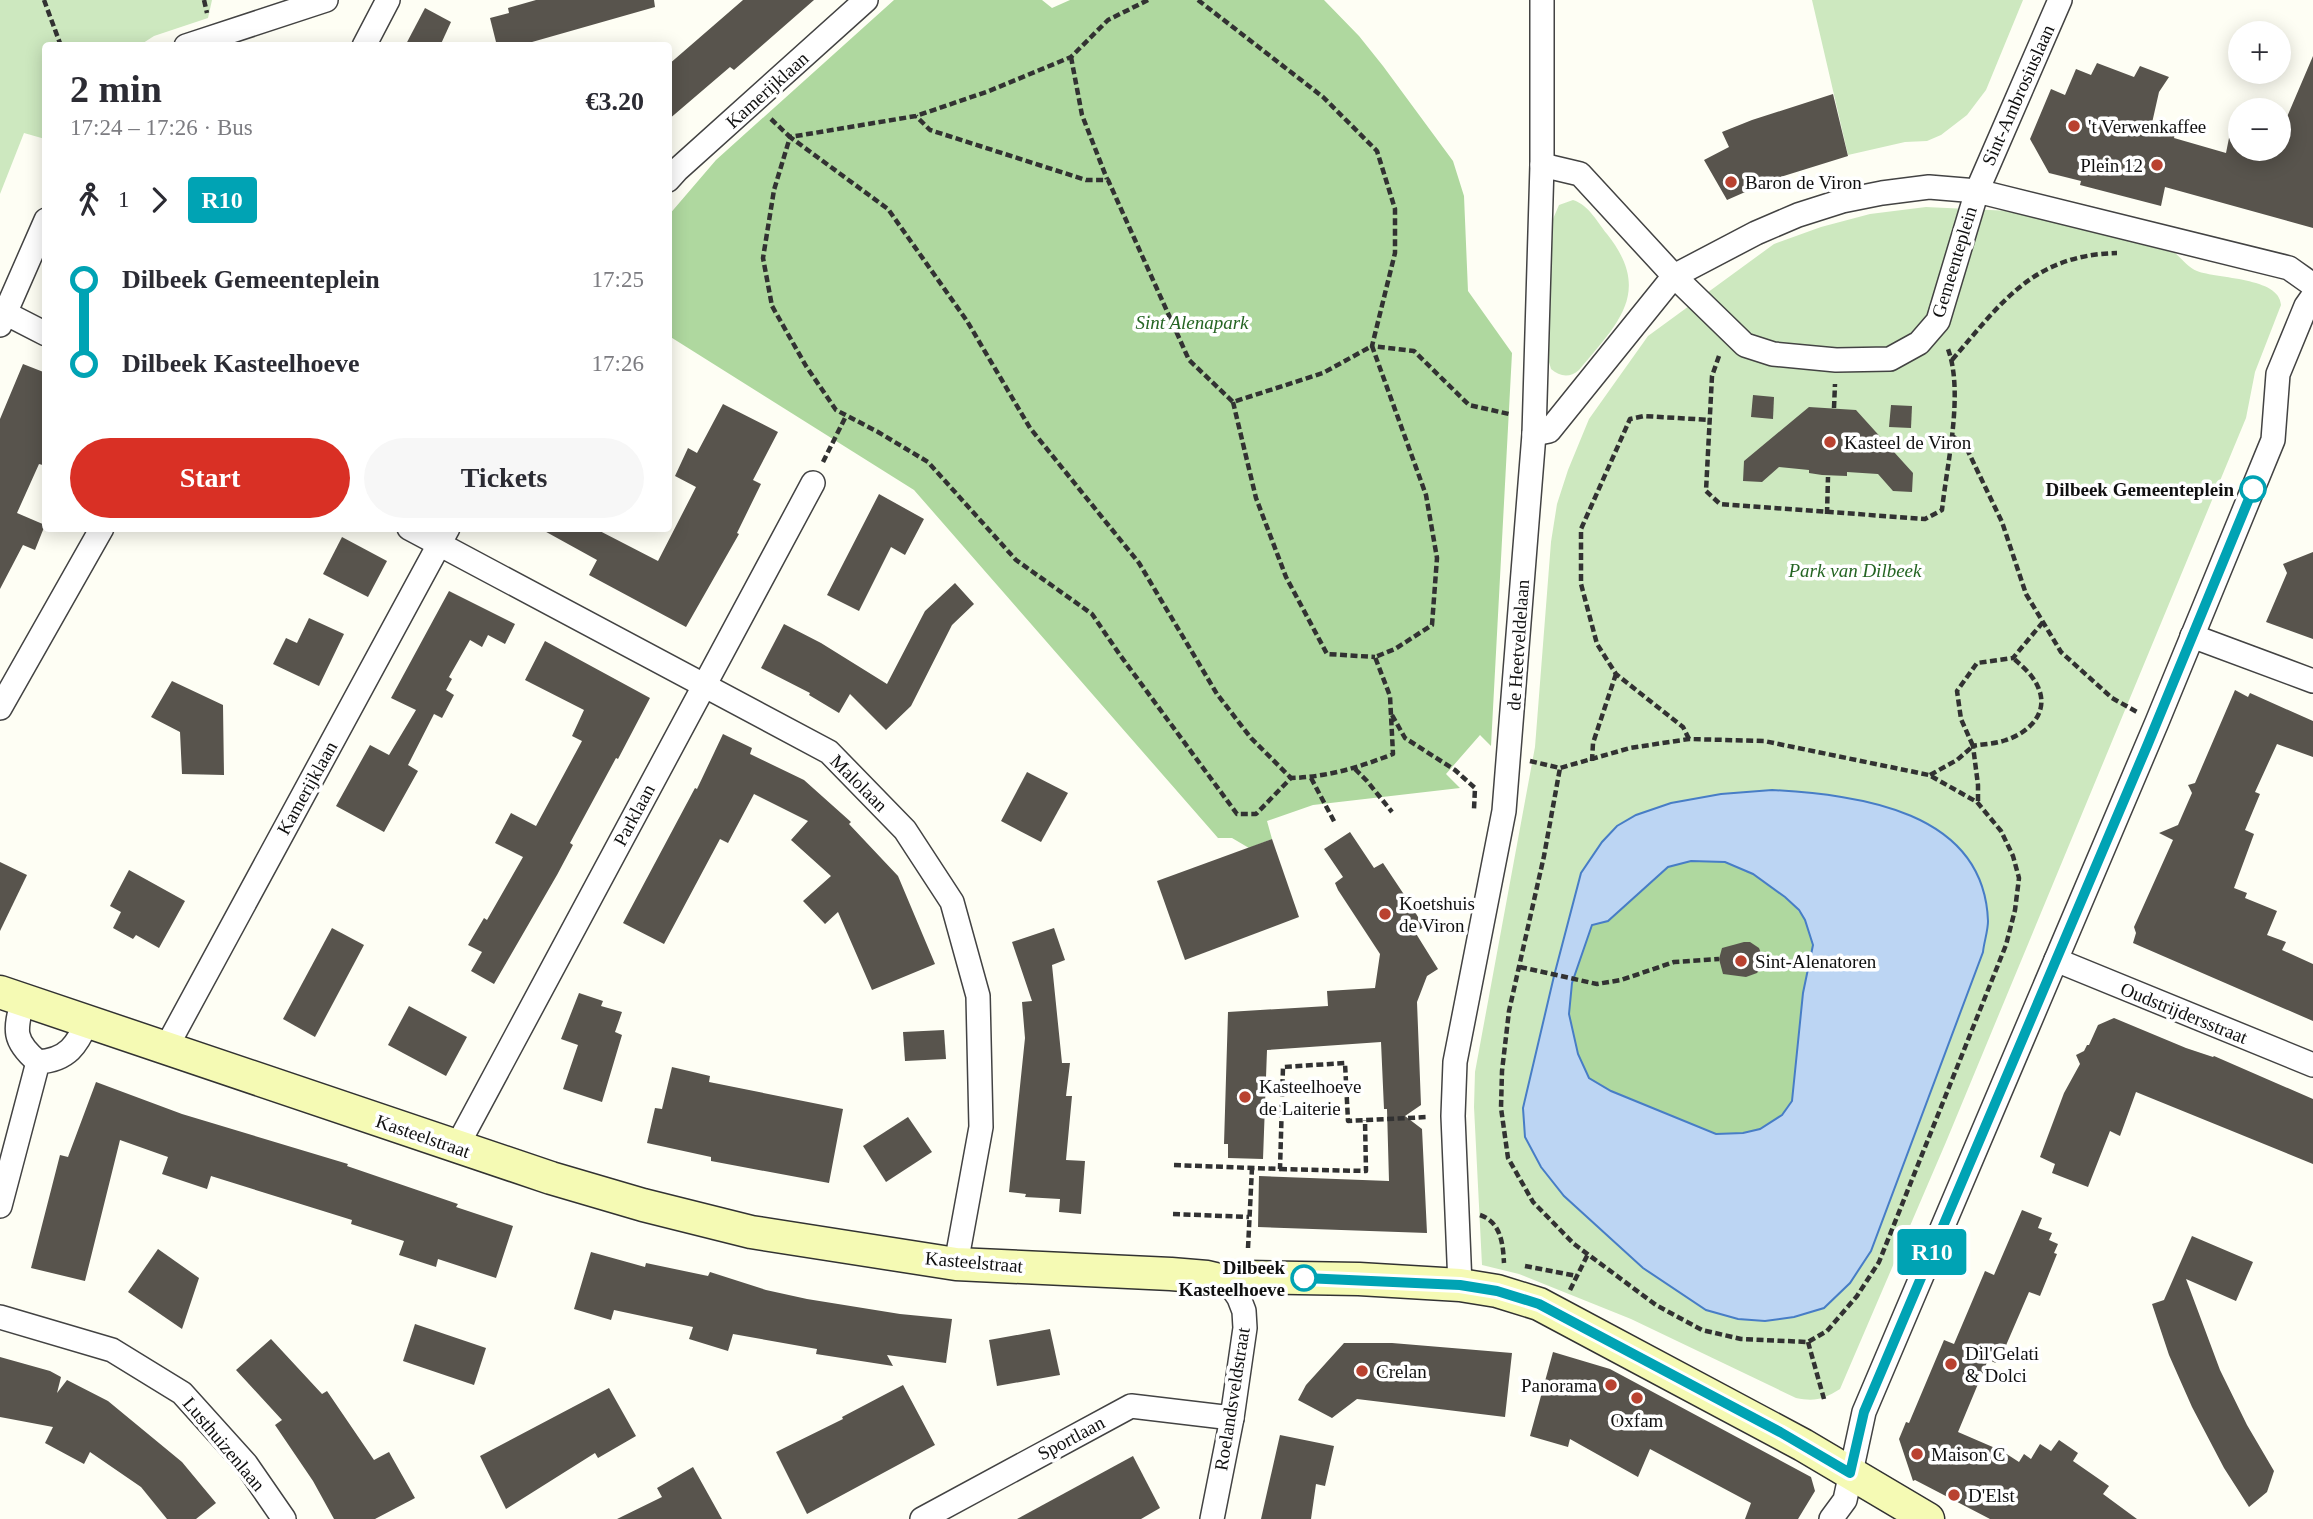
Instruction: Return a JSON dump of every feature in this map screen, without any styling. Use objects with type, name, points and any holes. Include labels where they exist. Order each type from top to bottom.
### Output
[{"type":"street","points":[[198,42],[326,0]]},
{"type":"street","points":[[366,42],[388,0]]},
{"type":"street","name":"Kamerijklaan","points":[[672,176],[866,0]]},
{"type":"street","name":"de Heetveldelaan","points":[[1460,1285],[1453,1116],[1455,1062],[1503,811],[1534,424],[1542,165],[1542,0]]},
{"type":"street","name":"Sint-Ambrosiuslaan","points":[[1977,191],[2060,0]]},
{"type":"street","name":"Gemeenteplein","points":[[1542,165],[1580,174],[1674,276],[1745,345],[1773,354],[1836,360],[1890,359],[1919,343],[1938,321],[1977,191]]},
{"type":"street","name":"Gemeenteplein","points":[[1534,424],[1549,431],[1674,276],[1756,233],[1798,215],[1842,201],[1882,193],[1928,187],[1977,191],[2289,268],[2313,285]]},
{"type":"street","points":[[42,229],[3,319],[42,333]]},
{"type":"street","points":[[1831,1519],[1845,1500],[1864,1412],[2157,722],[2273,440],[2278,373],[2306,306],[2313,296]]},
{"type":"street","name":"Parklaan","points":[[456,1148],[813,483]]},
{"type":"street","points":[[0,708],[100,532]]},
{"type":"street","name":"Malolaan","points":[[425,532],[444,537],[704,686],[829,752],[905,830],[952,902],[978,996],[981,1127],[956,1264]]},
{"type":"street","name":"Kamerijklaan","points":[[166,1048],[444,537]]},
{"type":"street","points":[[2192,636],[2313,681]]},
{"type":"street","name":"Oudstrijdersstraat","points":[[2056,960],[2313,1065]]},
{"type":"street","points":[[12,996],[16,1028],[24,1050],[38,1062],[65,1055],[78,1043],[88,1020]]},
{"type":"street","name":"Kasteelstraat","points":[[12,996],[456,1148],[643,1205],[751,1231],[956,1264],[1237,1279],[1460,1285],[1497,1291],[1539,1304],[1780,1432],[1928,1519]]},
{"type":"street","points":[[0,1206],[38,1062]]},
{"type":"street","name":"Roelandsveldstraat","points":[[1212,1519],[1232,1418],[1245,1328],[1237,1279]]},
{"type":"street","name":"Lusthuizenlaan","points":[[0,1317],[112,1350],[182,1393],[246,1464],[284,1519]]},
{"type":"street","name":"Sportlaan","points":[[922,1519],[1131,1406],[1232,1418]]},
{"type":"path","points":[[44,0],[60,42]]},
{"type":"path","points":[[790,137],[916,116],[989,91],[1071,57],[1108,20],[1148,0]]},
{"type":"path","points":[[1071,57],[1082,115],[1108,180],[1189,360],[1233,402],[1256,498],[1286,578],[1327,654],[1375,657],[1395,649],[1432,625],[1437,558],[1426,495],[1372,346],[1395,253],[1395,209],[1377,151],[1322,97],[1198,0]]},
{"type":"path","points":[[916,116],[930,130],[1086,180],[1108,180]]},
{"type":"path","points":[[790,137],[888,209],[967,321],[1030,428],[1139,563],[1217,694],[1251,738],[1292,778],[1311,778],[1355,769],[1393,754],[1390,696],[1375,657]]},
{"type":"path","points":[[790,137],[774,190],[763,258],[772,306],[806,366],[836,410],[928,462],[1016,560],[1092,614],[1119,655],[1237,814],[1256,814],[1292,778]]},
{"type":"path","points":[[1952,360],[2003,299],[2031,277],[2059,263],[2095,254],[2125,253]]},
{"type":"path","points":[[1727,330],[1712,376],[1706,491],[1720,504],[1827,514],[1925,519],[1942,510],[1955,392],[1952,360],[1938,321]]},
{"type":"path","points":[[1233,402],[1323,373],[1372,346],[1414,351],[1469,405],[1534,424]]},
{"type":"path","points":[[1834,397],[1834,408]]},
{"type":"path","points":[[813,483],[846,416]]},
{"type":"path","points":[[1689,739],[1683,727],[1616,674],[1597,644],[1581,584],[1581,529],[1630,419],[1644,416],[1710,420]]},
{"type":"path","points":[[1951,436],[1965,445],[2002,522],[2026,594],[2061,652],[2112,698],[2157,722]]},
{"type":"path","points":[[1827,514],[1828,477]]},
{"type":"path","points":[[1978,802],[1973,746],[1961,719],[1957,691],[1977,663],[2013,658],[2043,622]]},
{"type":"path","points":[[1929,775],[1957,760],[1973,746],[2005,741],[2029,730],[2040,712],[2040,689],[2029,673],[2013,658]]},
{"type":"path","points":[[1592,761],[1593,743],[1616,674]]},
{"type":"path","points":[[1392,714],[1405,738],[1455,770],[1475,788],[1474,809]]},
{"type":"path","points":[[1689,739],[1764,741],[1929,775],[1978,802],[2001,831],[2013,856],[2019,878],[2015,910],[2006,945],[1879,1262],[1857,1296],[1827,1331],[1808,1342],[1741,1339],[1702,1330],[1656,1305],[1574,1244],[1533,1202],[1508,1158],[1501,1108],[1508,1011],[1544,856],[1560,768],[1592,761],[1630,748],[1689,739]]},
{"type":"path","points":[[1355,769],[1392,811]]},
{"type":"path","points":[[1311,778],[1335,824]]},
{"type":"path","points":[[1520,967],[1597,984],[1621,980],[1674,962],[1719,959]]},
{"type":"path","points":[[1280,1169],[1283,1067],[1345,1063],[1348,1121],[1453,1116]]},
{"type":"path","points":[[1174,1165],[1366,1171],[1365,1120]]},
{"type":"path","points":[[1237,1279],[1249,1217],[1252,1168]]},
{"type":"path","points":[[1173,1214],[1249,1217]]},
{"type":"path","points":[[1479,1215],[1487,1218],[1499,1233],[1504,1271]]},
{"type":"path","points":[[1568,1293],[1588,1254]]},
{"type":"path","points":[[1504,1262],[1577,1276]]},
{"type":"path","points":[[1808,1342],[1824,1399]]},
{"type":"green space","points":[[0,0],[212,0],[208,18],[154,36],[145,42],[42,42],[42,138],[24,133],[0,194]]},
{"type":"green space","name":"Sint Alenapark","points":[[894,0],[1042,0],[1052,8],[1070,0],[1324,0],[1359,36],[1453,161],[1464,196],[1468,291],[1512,353],[1491,746],[1480,735],[1446,774],[1460,788],[1313,805],[1267,821],[1272,839],[1249,848],[1232,838],[1218,838],[914,490],[672,338],[672,211],[716,160]]},
{"type":"green space","points":[[1812,0],[2023,0],[1986,90],[1967,115],[1941,135],[1927,141],[1905,142],[1848,155]]},
{"type":"green space","points":[[1573,200],[1592,214],[1621,255],[1628,273],[1629,290],[1625,306],[1606,337],[1579,370],[1565,376],[1551,369],[1547,355],[1553,219],[1559,205]]},
{"type":"green space","name":"Park van Dilbeek","points":[[1926,207],[2011,211],[2175,253],[2197,271],[2246,280],[2270,289],[2278,296],[2281,305],[2255,372],[2246,418],[1946,1142],[1840,1389],[1819,1399],[1809,1400],[1796,1398],[1631,1319],[1519,1274],[1482,1265],[1474,1107],[1475,1072],[1535,747],[1551,542],[1557,504],[1589,419],[1648,336],[1774,244],[1821,227],[1870,214]]},
{"type":"green space","points":[[1691,861],[1725,862],[1767,882],[1792,903],[1805,920],[1813,945],[1803,993],[1792,1101],[1782,1115],[1760,1129],[1743,1133],[1716,1134],[1611,1091],[1589,1078],[1578,1054],[1569,1014],[1572,983],[1592,924],[1609,921],[1668,867]]},
{"type":"water","points":[[1772,790],[1841,797],[1877,804],[1911,816],[1941,832],[1965,854],[1981,884],[1988,921],[1983,952],[1871,1251],[1850,1283],[1824,1308],[1794,1317],[1765,1321],[1738,1319],[1706,1310],[1643,1268],[1564,1196],[1541,1167],[1525,1137],[1523,1108],[1581,873],[1602,842],[1617,826],[1636,815],[1671,803],[1721,794]],"holes":[[[1691,861],[1725,862],[1753,874],[1799,910],[1813,945],[1803,993],[1792,1101],[1782,1115],[1760,1129],[1716,1134],[1611,1091],[1589,1078],[1578,1054],[1569,1014],[1572,983],[1592,925],[1608,921],[1668,867]]]},
{"type":"building","points":[[536,0],[654,0],[655,7],[532,42],[496,42],[490,18],[509,13],[508,8]]},
{"type":"building","points":[[743,0],[814,0],[734,70],[730,67],[672,117],[672,62]]},
{"type":"building","points":[[425,8],[451,22],[442,42],[407,42]]},
{"type":"building","points":[[2313,56],[2313,228],[2165,187],[2161,206],[2080,185],[2081,181],[2049,173],[2030,139],[2051,89],[2065,95],[2076,69],[2091,75],[2097,63],[2134,77],[2140,66],[2169,77],[2159,92],[2152,123],[2176,130],[2174,138],[2226,153],[2228,143],[2228,161],[2291,161],[2291,108]]},
{"type":"building","points":[[1833,94],[1848,156],[1777,178],[1727,200],[1704,160],[1729,147],[1722,132]]},
{"type":"building","points":[[23,364],[42,371],[42,465],[39,464],[17,513],[42,524],[42,532],[35,550],[23,545],[0,589],[0,419]]},
{"type":"building","points":[[1753,395],[1774,397],[1773,419],[1751,417]]},
{"type":"building","points":[[723,404],[778,432],[753,480],[761,484],[737,533],[739,534],[686,627],[589,575],[597,560],[546,532],[602,532],[658,561],[696,487],[675,476],[688,448],[697,453]]},
{"type":"building","points":[[1891,405],[1912,406],[1911,428],[1889,427]]},
{"type":"building","name":"Kasteel de Viron","points":[[1809,407],[1856,410],[1913,473],[1912,492],[1893,491],[1878,474],[1847,472],[1847,476],[1822,475],[1809,473],[1809,470],[1779,467],[1762,482],[1743,481],[1744,461]]},
{"type":"building","points":[[879,494],[924,519],[905,555],[891,547],[859,611],[827,595]]},
{"type":"building","points":[[342,537],[387,561],[368,597],[323,574]]},
{"type":"building","points":[[2313,552],[2313,639],[2266,622],[2287,573],[2283,564]]},
{"type":"building","points":[[955,583],[974,604],[952,625],[911,706],[886,730],[850,694],[839,713],[809,695],[810,693],[761,668],[784,624],[821,643],[887,684],[925,611]]},
{"type":"building","points":[[449,591],[515,624],[505,644],[488,635],[482,647],[470,640],[449,677],[452,679],[446,690],[454,695],[442,718],[434,714],[408,765],[418,771],[384,832],[336,806],[370,745],[389,755],[416,710],[391,698]]},
{"type":"building","points":[[309,618],[344,634],[319,686],[273,664],[286,638],[297,643]]},
{"type":"building","points":[[545,641],[650,698],[570,843],[573,845],[557,875],[494,984],[471,971],[482,952],[468,945],[484,918],[487,920],[523,857],[495,843],[511,813],[536,826],[582,741],[572,736],[584,710],[525,680]]},
{"type":"building","points":[[172,681],[223,705],[224,775],[182,774],[180,732],[151,717]]},
{"type":"building","points":[[2235,690],[2248,697],[2250,693],[2313,721],[2313,757],[2277,744],[2255,792],[2260,794],[2245,830],[2254,834],[2234,888],[2247,893],[2245,898],[2277,911],[2267,935],[2286,942],[2282,950],[2313,964],[2313,1021],[2133,943],[2136,933],[2134,927],[2173,840],[2159,833],[2178,825],[2192,793],[2188,785],[2195,783]]},
{"type":"building","points":[[723,734],[752,748],[750,754],[804,780],[851,822],[849,824],[898,876],[935,964],[872,990],[838,912],[825,924],[803,901],[831,876],[791,840],[808,821],[754,794],[728,843],[720,839],[664,944],[623,923],[695,788],[697,789]]},
{"type":"building","points":[[1027,772],[1068,793],[1041,842],[1001,821]]},
{"type":"building","points":[[1350,832],[1374,868],[1383,863],[1409,902],[1424,927],[1415,932],[1438,969],[1427,976],[1417,1002],[1421,1105],[1405,1116],[1422,1129],[1427,1233],[1258,1227],[1259,1176],[1389,1181],[1387,1109],[1384,1109],[1381,1042],[1267,1050],[1263,1159],[1228,1158],[1228,1144],[1224,1144],[1228,1012],[1328,1006],[1327,991],[1375,988],[1380,954],[1338,890],[1335,883],[1343,877],[1324,849]]},
{"type":"building","points":[[1272,839],[1299,917],[1185,960],[1157,881]]},
{"type":"building","points":[[0,862],[27,875],[0,931]]},
{"type":"building","points":[[129,870],[185,901],[159,948],[136,935],[133,939],[113,928],[121,912],[110,906]]},
{"type":"building","points":[[332,928],[364,945],[315,1037],[283,1019]]},
{"type":"building","points":[[1054,928],[1065,960],[1052,965],[1062,1063],[1070,1063],[1066,1096],[1072,1096],[1066,1160],[1085,1161],[1081,1214],[1059,1212],[1060,1199],[1025,1197],[1026,1194],[1009,1192],[1025,1038],[1022,1002],[1032,1001],[1012,942]]},
{"type":"building","name":"Sint-Alenatoren","points":[[1750,942],[1759,948],[1763,958],[1760,969],[1746,977],[1723,974],[1719,959],[1722,948]]},
{"type":"building","points":[[579,993],[603,1001],[601,1006],[622,1012],[615,1032],[622,1035],[602,1102],[563,1089],[578,1045],[561,1039]]},
{"type":"building","points":[[409,1006],[467,1037],[446,1076],[388,1045]]},
{"type":"building","points":[[2114,1018],[2186,1048],[2214,1056],[2313,1099],[2313,1164],[2136,1092],[2120,1136],[2110,1131],[2088,1187],[2052,1173],[2055,1164],[2040,1157],[2064,1093],[2080,1064],[2076,1055],[2089,1045],[2098,1025]]},
{"type":"building","points":[[944,1030],[946,1059],[905,1061],[903,1032]]},
{"type":"building","points":[[672,1067],[710,1076],[709,1082],[843,1109],[829,1183],[711,1161],[711,1157],[647,1143],[655,1108],[662,1109]]},
{"type":"building","points":[[96,1082],[182,1114],[348,1164],[347,1166],[458,1204],[456,1207],[513,1226],[496,1278],[438,1259],[436,1267],[399,1255],[404,1241],[351,1224],[352,1220],[211,1176],[207,1189],[162,1174],[168,1157],[120,1140],[85,1281],[31,1268],[60,1155],[68,1157]]},
{"type":"building","points":[[908,1117],[932,1152],[886,1182],[863,1146]]},
{"type":"building","points":[[2022,1210],[2042,1218],[2038,1228],[2052,1233],[2049,1240],[2058,1244],[2054,1253],[2057,1254],[2040,1296],[2029,1292],[2004,1350],[2002,1349],[1996,1363],[1988,1360],[1958,1432],[2002,1451],[2019,1462],[2024,1454],[2031,1459],[2040,1444],[2051,1451],[2059,1440],[2078,1453],[2073,1461],[2109,1486],[2103,1494],[2137,1519],[1990,1519],[1913,1481],[1899,1439],[1906,1422],[1909,1423],[1944,1340],[1954,1344],[1985,1271],[1994,1275]]},
{"type":"building","points":[[2192,1236],[2253,1262],[2236,1301],[2186,1279],[2220,1370],[2247,1425],[2274,1471],[2267,1492],[2249,1507],[2224,1468],[2192,1407],[2169,1355],[2152,1304],[2164,1300]]},
{"type":"building","points":[[158,1249],[199,1278],[182,1329],[128,1292]]},
{"type":"building","points":[[591,1252],[645,1267],[646,1263],[708,1276],[710,1272],[766,1290],[807,1299],[900,1314],[952,1319],[946,1363],[887,1355],[893,1366],[816,1354],[817,1349],[733,1334],[728,1351],[689,1339],[693,1327],[614,1310],[611,1320],[574,1309]]},
{"type":"building","points":[[415,1324],[486,1348],[474,1385],[403,1361]]},
{"type":"building","points":[[1050,1329],[1060,1375],[997,1386],[989,1340]]},
{"type":"building","points":[[271,1339],[322,1394],[327,1391],[374,1460],[389,1452],[415,1498],[375,1519],[334,1519],[313,1481],[275,1425],[282,1420],[236,1370]]},
{"type":"building","points":[[1344,1343],[1392,1343],[1512,1353],[1505,1417],[1357,1399],[1332,1418],[1298,1400],[1306,1385]]},
{"type":"building","points":[[1553,1352],[1610,1369],[1811,1477],[1815,1491],[1798,1519],[1745,1519],[1751,1503],[1650,1449],[1638,1477],[1570,1439],[1568,1447],[1530,1436]]},
{"type":"building","points":[[0,1357],[50,1371],[61,1377],[57,1393],[67,1380],[108,1401],[182,1462],[216,1503],[196,1519],[167,1519],[141,1487],[90,1452],[84,1464],[45,1443],[53,1427],[0,1417]]},
{"type":"building","points":[[903,1385],[935,1445],[807,1514],[776,1452]]},
{"type":"building","points":[[609,1388],[636,1436],[598,1458],[595,1453],[506,1509],[480,1456]]},
{"type":"building","points":[[1280,1435],[1334,1446],[1325,1486],[1316,1484],[1311,1519],[1261,1519]]},
{"type":"building","points":[[1133,1456],[1160,1508],[1141,1519],[1017,1519]]},
{"type":"building","points":[[693,1467],[722,1519],[617,1519],[662,1497],[657,1488]]},
{"type":"bus line","name":"R10","points":[[1304,1278],[1460,1285],[1497,1291],[1539,1304],[1780,1432],[1850,1473],[1864,1412],[2147,746],[2253,489]]},
{"type":"place","name":"'t Verwenkaffee","points":[[2074,126]]},
{"type":"place","name":"Plein 12","points":[[2157,165]]},
{"type":"place","name":"Baron de Viron","points":[[1731,182]]},
{"type":"place","name":"Kasteel de Viron","points":[[1830,442]]},
{"type":"place","name":"Dilbeek Gemeenteplein","points":[[2253,489]]},
{"type":"place","name":"Koetshuis de Viron","points":[[1385,914]]},
{"type":"place","name":"Sint-Alenatoren","points":[[1741,961]]},
{"type":"place","name":"Kasteelhoeve de Laiterie","points":[[1245,1097]]},
{"type":"place","name":"Dilbeek Kasteelhoeve","points":[[1304,1278]]},
{"type":"place","name":"Dil'Gelati & Dolci","points":[[1951,1364]]},
{"type":"place","name":"Crelan","points":[[1362,1371]]},
{"type":"place","name":"Panorama","points":[[1611,1385]]},
{"type":"place","name":"Oxfam","points":[[1637,1398]]},
{"type":"place","name":"Maison C","points":[[1917,1454]]},
{"type":"place","name":"D'Elst","points":[[1954,1495]]}]
